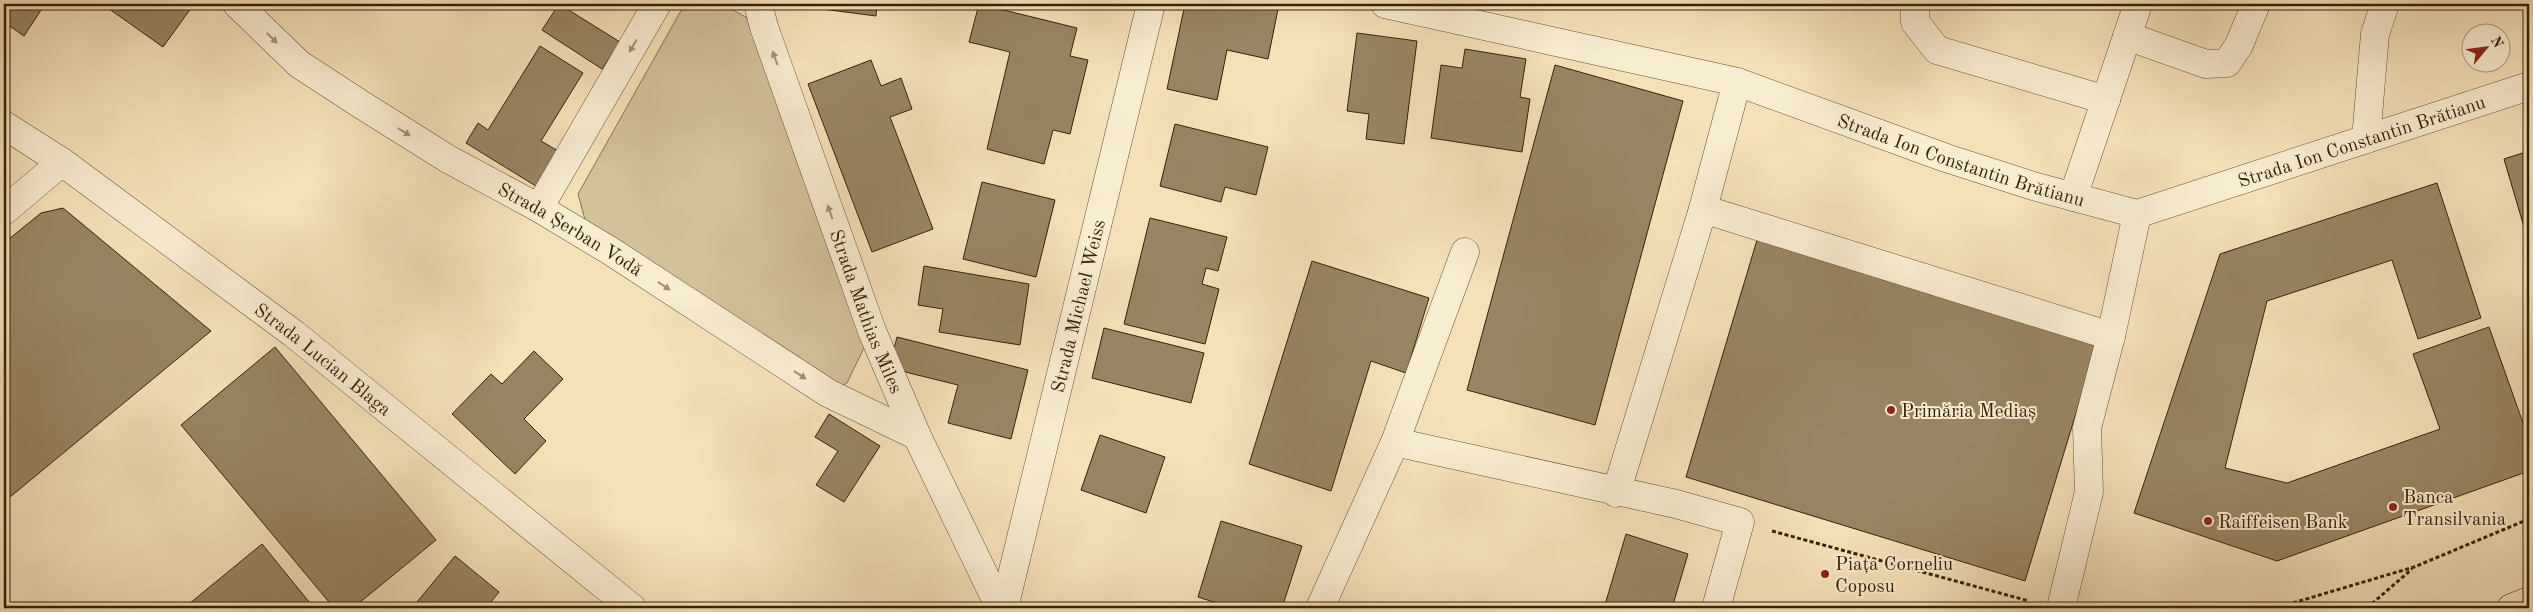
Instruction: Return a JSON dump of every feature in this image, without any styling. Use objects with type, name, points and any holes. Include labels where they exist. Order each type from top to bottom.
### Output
[{"type":"main road","points":[[2511,608],[2529,602]]},
{"type":"street","name":"Strada Șerban Vodă","points":[[237,4],[299,64],[448,158],[539,208],[612,252],[828,393],[917,436]]},
{"type":"street","points":[[539,208],[657,4]]},
{"type":"street","name":"Strada Mathias Miles","points":[[758,4],[872,331],[917,436],[1000,608]]},
{"type":"street","name":"Strada Michael Weiss","points":[[1004,608],[1151,4]]},
{"type":"street","name":"Strada Ion Constantin Brătianu","points":[[1385,4],[1738,82],[1946,158],[2072,197],[2137,214],[2529,86]]},
{"type":"street","points":[[1915,4],[1915,22],[1937,50],[2106,100]]},
{"type":"street","points":[[2072,197],[2138,4]]},
{"type":"street","points":[[2127,36],[2206,64],[2227,63],[2239,46],[2256,4]]},
{"type":"street","points":[[2366,139],[2374,34],[2385,4]]},
{"type":"street","points":[[1616,492],[1702,209],[1738,82]]},
{"type":"street","name":"Strada Lucian Blaga","points":[[4,125],[62,162],[294,334],[632,608]]},
{"type":"street","points":[[4,211],[62,162]]},
{"type":"street","points":[[1702,209],[2111,336]]},
{"type":"street","points":[[2049,606],[2089,492],[2087,428],[2111,336],[2137,214]]},
{"type":"street","points":[[1320,608],[1395,442],[1465,252]]},
{"type":"street","points":[[1395,442],[1676,504],[1740,522],[1716,608]]},
{"type":"path","points":[[2281,608],[2414,567],[2529,518]]},
{"type":"path","points":[[1740,522],[2049,606]]},
{"type":"path","points":[[2368,608],[2414,567]]},
{"type":"shaded area","points":[[722,4],[764,27],[872,331],[847,383],[828,393],[587,227],[578,194],[683,7]]},
{"type":"building","points":[[4,4],[45,4],[24,36],[4,22]]},
{"type":"building","points":[[107,4],[194,4],[163,47],[105,6]]},
{"type":"building","points":[[559,4],[620,42],[602,69],[542,30]]},
{"type":"building","points":[[607,4],[620,4],[617,9]]},
{"type":"building","points":[[784,4],[877,4],[876,16]]},
{"type":"building","points":[[979,4],[1077,28],[1070,56],[1088,60],[1070,134],[1053,130],[1044,164],[987,149],[1010,52],[969,42]]},
{"type":"building","points":[[1185,4],[1253,4],[1278,9],[1268,59],[1227,50],[1217,100],[1167,89]]},
{"type":"building","points":[[1357,33],[1417,41],[1404,144],[1366,139],[1369,114],[1347,111]]},
{"type":"building","points":[[540,46],[583,73],[541,141],[565,155],[544,191],[466,143],[478,123],[488,130]]},
{"type":"building","points":[[1465,49],[1526,59],[1520,97],[1530,99],[1522,152],[1431,138],[1441,65],[1462,68]]},
{"type":"building","points":[[871,60],[881,86],[901,78],[912,109],[890,117],[933,229],[872,252],[808,84]]},
{"type":"building","points":[[1555,65],[1683,101],[1595,425],[1467,390]]},
{"type":"building","points":[[1175,124],[1268,147],[1256,195],[1225,187],[1221,202],[1160,186]]},
{"type":"building","points":[[2529,151],[2529,244],[2504,159]]},
{"type":"building","points":[[982,182],[1055,200],[1036,277],[963,259]]},
{"type":"building","points":[[2437,183],[2481,318],[2418,339],[2392,260],[2267,301],[2225,468],[2287,483],[2440,429],[2413,354],[2489,327],[2529,440],[2529,471],[2277,561],[2134,513],[2220,254]]},
{"type":"building","points":[[63,208],[211,331],[4,502],[4,243],[41,213]]},
{"type":"building","points":[[1150,218],[1227,237],[1218,271],[1206,268],[1202,284],[1219,289],[1205,344],[1124,324]]},
{"type":"building","name":"Primăria Mediaș","points":[[1757,240],[2097,344],[2025,581],[1686,477]]},
{"type":"building","points":[[1312,261],[1429,298],[1406,373],[1371,361],[1331,491],[1249,464]]},
{"type":"building","points":[[924,266],[1029,284],[1020,345],[939,332],[943,309],[918,305]]},
{"type":"building","points":[[1104,328],[1204,353],[1191,403],[1092,378]]},
{"type":"building","points":[[897,337],[1028,370],[1011,439],[948,423],[958,385],[889,368]]},
{"type":"building","points":[[275,347],[436,540],[353,608],[334,608],[181,425]]},
{"type":"building","points":[[534,351],[563,379],[524,419],[546,441],[515,474],[452,414],[491,374],[502,384]]},
{"type":"building","points":[[829,414],[880,446],[844,502],[816,485],[838,451],[815,437]]},
{"type":"building","points":[[1100,435],[1165,457],[1146,513],[1081,490]]},
{"type":"building","points":[[1221,521],[1302,546],[1282,608],[1232,608],[1198,597]]},
{"type":"building","points":[[1626,534],[1688,554],[1672,608],[1604,608]]},
{"type":"building","points":[[262,544],[314,608],[184,608]]},
{"type":"building","points":[[455,556],[499,592],[486,608],[412,608]]},
{"type":"building","points":[[509,603],[516,608],[505,608]]},
{"type":"place","name":"Primăria Mediaș","points":[[1891,410]]},
{"type":"place","name":"Banca Transilvania","points":[[2393,507]]},
{"type":"place","name":"Raiffeisen Bank","points":[[2208,521]]},
{"type":"place","name":"Piața Corneliu Coposu","points":[[1825,574]]}]
